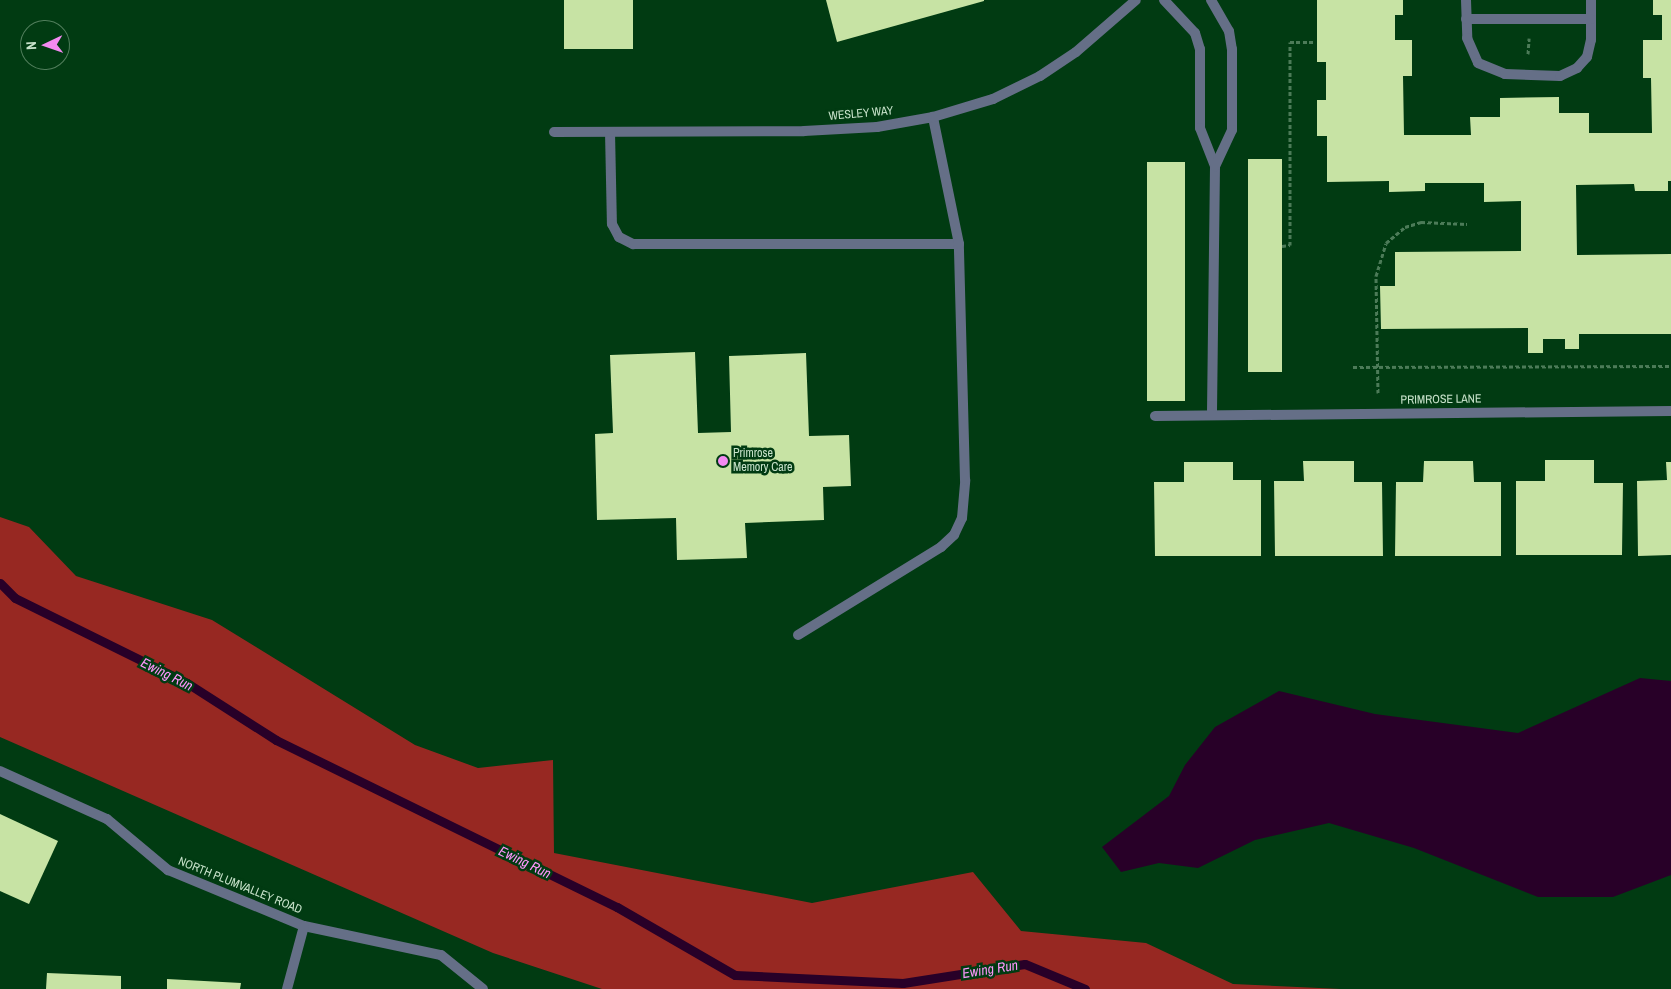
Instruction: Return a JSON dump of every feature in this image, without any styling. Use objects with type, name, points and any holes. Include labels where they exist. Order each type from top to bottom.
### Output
[{"type":"street","name":"WESLEY WAY","points":[[554,132],[804,131],[877,127],[933,117],[993,99],[1040,76],[1076,52],[1136,0]]},
{"type":"street","points":[[1164,0],[1195,33],[1200,50],[1200,128],[1215,166],[1212,415]]},
{"type":"street","points":[[1211,0],[1229,31],[1232,49],[1232,130],[1215,166]]},
{"type":"street","points":[[1466,0],[1466,19],[1471,51],[1478,63],[1505,74],[1560,76],[1578,68],[1587,57],[1591,0]]},
{"type":"street","points":[[1466,19],[1591,19]]},
{"type":"street","points":[[798,635],[941,547],[962,518],[965,480],[959,244],[933,117]]},
{"type":"street","points":[[610,132],[612,224],[619,237],[633,244],[959,244]]},
{"type":"street","name":"PRIMROSE LANE","points":[[1155,416],[1671,410]]},
{"type":"street","name":"NORTH PLUMVALLEY ROAD","points":[[0,771],[107,819],[168,870],[304,926],[441,955],[483,989]]},
{"type":"street","points":[[287,989],[304,926]]},
{"type":"path","points":[[1528,75],[1529,19]]},
{"type":"path","points":[[1282,246],[1290,245],[1290,42],[1316,42]]},
{"type":"path","points":[[1379,414],[1376,276],[1386,243],[1405,227],[1421,222],[1468,224]]},
{"type":"path","points":[[1353,367],[1671,366]]},
{"type":"shaded area","points":[[0,517],[29,527],[76,576],[212,620],[415,745],[478,768],[553,760],[554,853],[812,903],[973,872],[1021,931],[1146,943],[1233,984],[1341,989],[602,989],[493,953],[0,737]]},
{"type":"shaded area","points":[[1640,678],[1671,681],[1671,875],[1613,897],[1538,897],[1414,848],[1329,823],[1255,840],[1198,868],[1159,863],[1121,872],[1102,847],[1169,796],[1185,765],[1215,727],[1279,691],[1375,714],[1518,733]]},
{"type":"building","points":[[564,0],[633,0],[633,49],[564,49]]},
{"type":"building","points":[[826,0],[984,0],[984,1],[837,42]]},
{"type":"building","points":[[1317,0],[1403,0],[1403,15],[1395,15],[1395,40],[1412,40],[1412,76],[1403,76],[1404,135],[1471,135],[1470,117],[1500,117],[1500,98],[1559,97],[1559,113],[1589,113],[1589,133],[1652,133],[1651,78],[1643,78],[1643,40],[1662,40],[1662,15],[1653,15],[1653,0],[1671,0],[1671,181],[1668,181],[1668,191],[1635,191],[1634,184],[1576,185],[1577,255],[1671,254],[1671,334],[1579,334],[1579,349],[1565,349],[1565,339],[1543,339],[1543,353],[1528,353],[1528,328],[1381,329],[1380,286],[1395,286],[1395,252],[1521,251],[1521,201],[1484,202],[1484,183],[1425,183],[1425,191],[1389,192],[1389,181],[1327,182],[1327,136],[1317,136],[1317,100],[1326,100],[1326,62],[1317,62]]},
{"type":"building","points":[[1248,159],[1282,159],[1282,372],[1248,372]]},
{"type":"building","points":[[1147,162],[1185,162],[1185,401],[1147,401]]},
{"type":"building","name":"Primrose Memory Care","points":[[695,352],[698,433],[731,432],[729,356],[806,353],[809,436],[849,435],[851,486],[823,487],[824,520],[745,523],[747,558],[677,560],[676,518],[597,520],[595,434],[613,433],[610,355]]},
{"type":"building","points":[[1545,460],[1594,460],[1594,483],[1623,483],[1622,555],[1516,555],[1516,481],[1545,481]]},
{"type":"building","points":[[1303,461],[1354,461],[1354,482],[1382,482],[1383,556],[1275,556],[1274,481],[1304,481]]},
{"type":"building","points":[[1424,461],[1473,461],[1474,482],[1501,482],[1501,556],[1395,556],[1396,482],[1423,482]]},
{"type":"building","points":[[1184,462],[1233,462],[1233,480],[1261,480],[1261,556],[1155,556],[1154,482],[1184,482]]},
{"type":"building","points":[[1666,462],[1671,462],[1671,555],[1638,556],[1637,481],[1667,480]]},
{"type":"building","points":[[0,814],[58,841],[29,904],[0,891]]},
{"type":"building","points":[[47,973],[121,976],[121,989],[46,989]]},
{"type":"building","points":[[167,979],[241,983],[240,989],[167,989]]},
{"type":"waterway","name":"Ewing Run","points":[[0,583],[15,598],[187,683],[276,740],[617,907],[735,975],[903,983],[1025,964],[1085,989]]},
{"type":"place","name":"Primrose Memory Care","points":[[723,461]]}]
